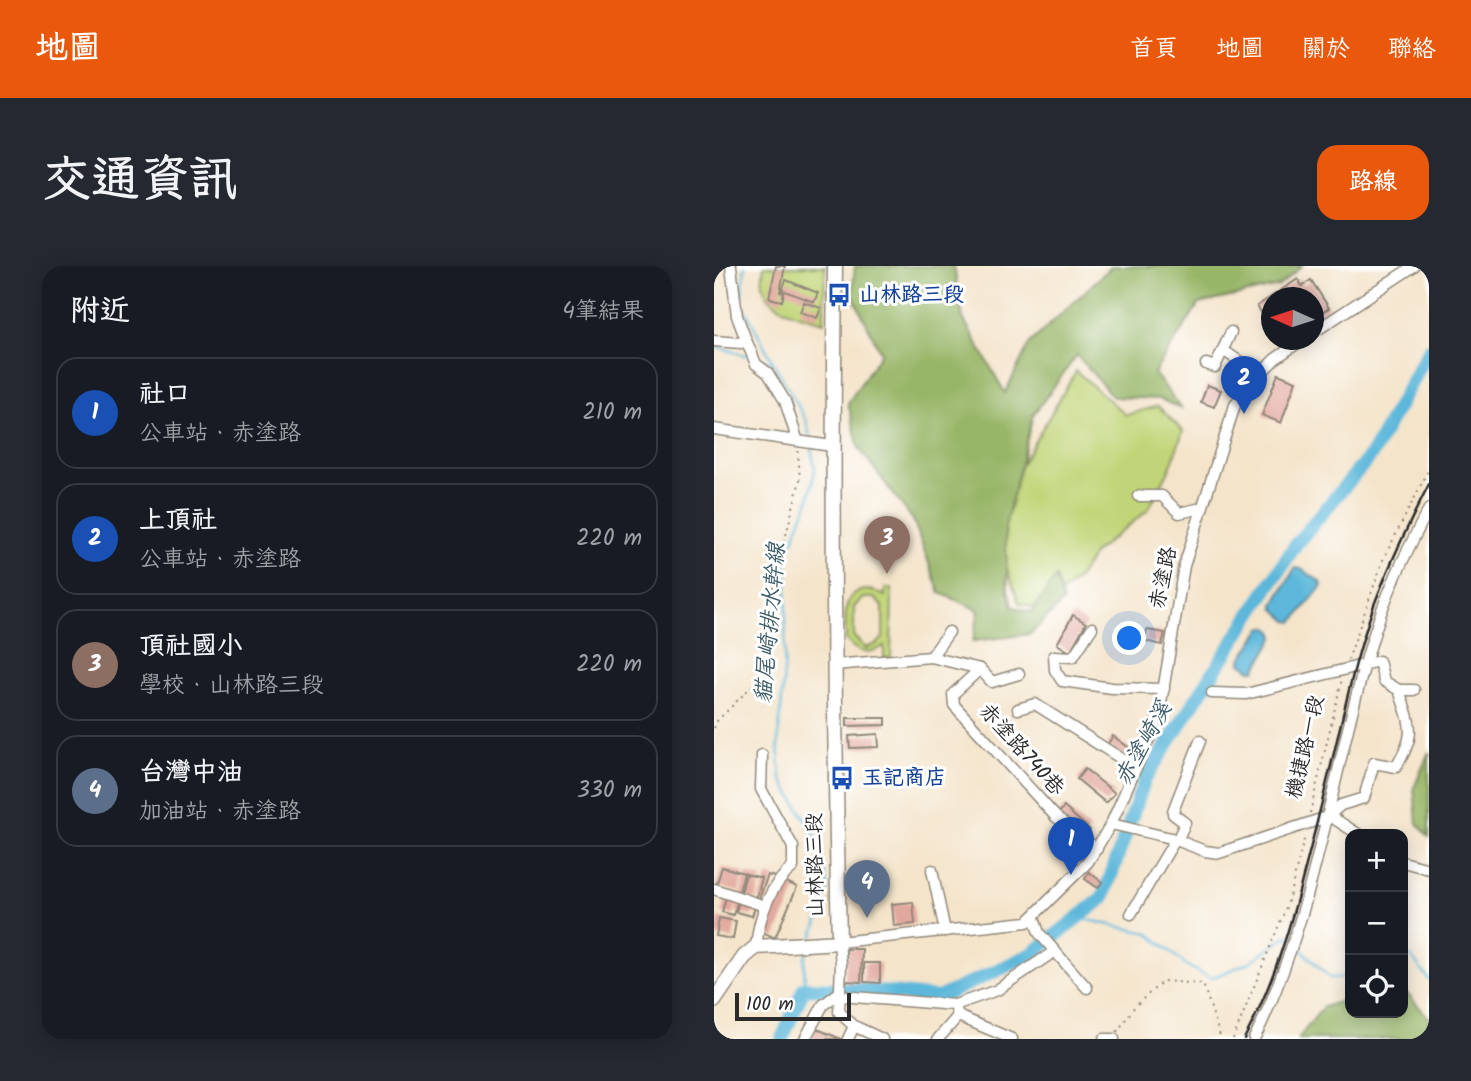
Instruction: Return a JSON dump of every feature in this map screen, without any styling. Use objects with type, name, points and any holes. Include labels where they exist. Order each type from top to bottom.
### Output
[{"type":"main road","name":"山林路三段","points":[[756,947],[839,942],[826,445],[835,266]]},
{"type":"main road","points":[[714,1001],[744,957],[756,947]]},
{"type":"street","points":[[731,266],[737,316],[746,340],[756,364],[768,373],[785,401],[801,440]]},
{"type":"street","points":[[1324,325],[1414,266]]},
{"type":"street","points":[[1206,364],[1215,366],[1231,332]]},
{"type":"street","points":[[714,341],[741,343],[746,340]]},
{"type":"street","points":[[1223,350],[1259,375]]},
{"type":"street","name":"赤塗路","points":[[1034,918],[1082,869],[1115,825],[1155,725],[1164,689],[1184,566],[1236,405],[1259,375],[1288,350]]},
{"type":"street","points":[[714,429],[826,445]]},
{"type":"street","points":[[1138,496],[1162,496],[1179,513],[1202,508]]},
{"type":"street","name":"機捷路一段","points":[[1254,1039],[1269,1009],[1293,942],[1382,610],[1404,555],[1429,509]]},
{"type":"street","points":[[1092,628],[1073,657],[1054,656],[1055,670],[1062,681],[1112,688],[1164,689]]},
{"type":"street","points":[[931,657],[949,632]]},
{"type":"street","name":"赤塗路740巷","points":[[833,665],[931,657],[980,669],[992,682],[1019,674]]},
{"type":"street","points":[[1212,693],[1246,694],[1379,661],[1384,681],[1399,690],[1414,690]]},
{"type":"street","name":"赤塗路740巷","points":[[980,669],[953,694],[954,705],[1056,817],[1097,849]]},
{"type":"street","points":[[1115,825],[1219,853],[1328,816],[1341,805],[1364,798],[1374,762],[1396,767],[1408,747],[1410,723],[1399,690]]},
{"type":"street","points":[[1018,709],[1035,704],[1136,768]]},
{"type":"street","points":[[1131,914],[1185,823],[1172,814],[1200,741]]},
{"type":"street","points":[[756,947],[759,919],[765,906],[780,877],[793,867],[793,847],[761,789],[762,755]]},
{"type":"street","points":[[1328,816],[1350,829]]},
{"type":"street","points":[[1408,863],[1429,869]]},
{"type":"street","points":[[932,870],[945,931]]},
{"type":"street","points":[[714,889],[765,906]]},
{"type":"street","points":[[882,1039],[854,1026],[839,1012],[839,942],[1027,922],[1034,918],[1039,933],[1087,988]]},
{"type":"street","points":[[938,1039],[957,1010],[997,990],[1054,949]]},
{"type":"street","points":[[805,1039],[823,1005],[841,994],[957,1010],[1012,1039]]},
{"type":"street","points":[[848,1039],[854,1026]]},
{"type":"street","points":[[1104,1039],[1113,1039]]},
{"type":"path","points":[[714,728],[716,722],[769,669],[774,582],[800,480],[801,440]]},
{"type":"path","name":"機捷路一段","points":[[1233,1039],[1287,905],[1345,668],[1383,560],[1429,468]]},
{"type":"path","points":[[1113,1039],[1135,1006],[1163,981],[1203,984],[1221,1039]]},
{"type":"green space","points":[[764,266],[825,266],[824,322],[789,311],[773,302],[767,296],[763,285]]},
{"type":"green space","points":[[855,266],[954,266],[963,318],[1005,393],[1029,344],[1112,266],[1302,266],[1279,286],[1261,287],[1261,290],[1199,304],[1154,373],[1182,409],[1160,399],[1113,397],[1077,355],[1033,415],[1005,527],[1008,590],[1013,607],[1032,612],[1056,577],[1063,602],[1030,634],[973,641],[979,610],[940,593],[913,520],[859,448],[848,403],[881,353],[852,294]]},
{"type":"green space","points":[[1076,371],[1126,415],[1158,406],[1183,431],[1171,466],[1148,510],[1094,553],[1079,577],[1042,610],[1019,603],[990,518]]},
{"type":"green space","points":[[885,588],[892,588],[891,658],[884,658],[884,646],[864,652],[854,648],[846,640],[846,609],[853,594],[869,590],[885,596]],"holes":[[[863,598],[874,598],[883,607],[883,638],[866,648],[854,637],[854,607]]]},
{"type":"green space","points":[[1429,752],[1429,837],[1417,823],[1414,788]]},
{"type":"green space","points":[[1408,995],[1429,1018],[1429,1039],[1298,1039],[1323,1007],[1345,1000],[1345,1018],[1408,1018]]},
{"type":"water","points":[[1295,568],[1321,582],[1322,586],[1293,622],[1288,621],[1274,608],[1274,604]]},
{"type":"water","points":[[1268,627],[1274,633],[1274,638],[1255,670],[1251,670],[1241,663],[1241,659],[1262,628]]},
{"type":"building","points":[[776,266],[785,266],[780,292],[784,293],[782,301],[769,298]]},
{"type":"building","points":[[1298,279],[1302,286],[1311,280],[1316,287],[1286,287]]},
{"type":"building","points":[[786,280],[818,293],[814,302],[782,290]]},
{"type":"building","points":[[804,302],[821,308],[817,318],[800,312]]},
{"type":"building","points":[[1278,374],[1296,381],[1281,423],[1262,415]]},
{"type":"building","points":[[1207,385],[1221,390],[1214,407],[1201,402]]},
{"type":"building","points":[[1073,615],[1086,623],[1070,652],[1057,644]]},
{"type":"building","points":[[1147,630],[1165,633],[1162,645],[1145,641]]},
{"type":"building","points":[[847,718],[886,718],[886,725],[847,726]]},
{"type":"building","points":[[878,734],[879,747],[850,748],[849,736]]},
{"type":"building","points":[[1113,736],[1132,750],[1125,759],[1107,745]]},
{"type":"building","points":[[1085,769],[1115,793],[1106,803],[1077,779]]},
{"type":"building","points":[[1064,807],[1090,830],[1084,838],[1057,815]]},
{"type":"building","points":[[1061,828],[1079,842],[1072,851],[1053,837]]},
{"type":"building","points":[[722,867],[744,873],[739,892],[716,886]]},
{"type":"building","points":[[1089,872],[1102,882],[1098,888],[1085,879]]},
{"type":"building","points":[[746,874],[762,878],[756,900],[740,896]]},
{"type":"building","points":[[768,875],[775,877],[766,902],[759,899]]},
{"type":"building","points":[[782,880],[797,887],[775,938],[760,931]]},
{"type":"building","points":[[726,897],[738,901],[733,915],[722,912]]},
{"type":"building","points":[[739,900],[756,904],[752,916],[736,912]]},
{"type":"building","points":[[913,902],[915,924],[894,926],[892,904]]},
{"type":"building","points":[[719,918],[736,921],[733,939],[716,936]]},
{"type":"building","points":[[846,949],[862,949],[861,982],[845,981]]},
{"type":"building","points":[[864,963],[880,963],[880,983],[864,982]]},
{"type":"building","points":[[815,1028],[841,1039],[810,1039]]},
{"type":"waterway","name":"貓尾崎排水幹線","points":[[745,266],[741,302],[806,420],[810,438]]},
{"type":"waterway","points":[[714,346],[748,356]]},
{"type":"waterway","name":"赤塗崎溪","points":[[782,1039],[804,988],[861,990],[938,998],[1032,954],[1103,898],[1145,779],[1296,544],[1372,454],[1429,350]]},
{"type":"waterway","points":[[758,358],[772,362]]},
{"type":"waterway","name":"貓尾崎排水幹線","points":[[811,448],[815,469],[809,500],[788,552],[784,673],[778,744],[781,778],[819,842],[828,889],[813,937]]},
{"type":"waterway","points":[[1079,918],[1148,933],[1189,967],[1211,978],[1250,962],[1287,936],[1289,938]]},
{"type":"waterway","points":[[1297,945],[1330,978],[1345,977]]},
{"type":"waterway","name":"貓尾崎排水幹線","points":[[804,988],[805,957],[808,950]]},
{"type":"waterway","points":[[1408,957],[1411,956],[1429,980]]},
{"type":"railway","points":[[1244,1039],[1270,983],[1290,925],[1352,680],[1374,605],[1429,484]]},
{"type":"place","name":"山林路三段","points":[[839,295]]},
{"type":"place","name":"上頂社","points":[[1244,414]]},
{"type":"place","name":"頂社國小","points":[[887,574]]},
{"type":"place","name":"玉記商店","points":[[842,778]]},
{"type":"place","name":"社口","points":[[1071,875]]},
{"type":"place","name":"台灣中油","points":[[867,918]]}]
